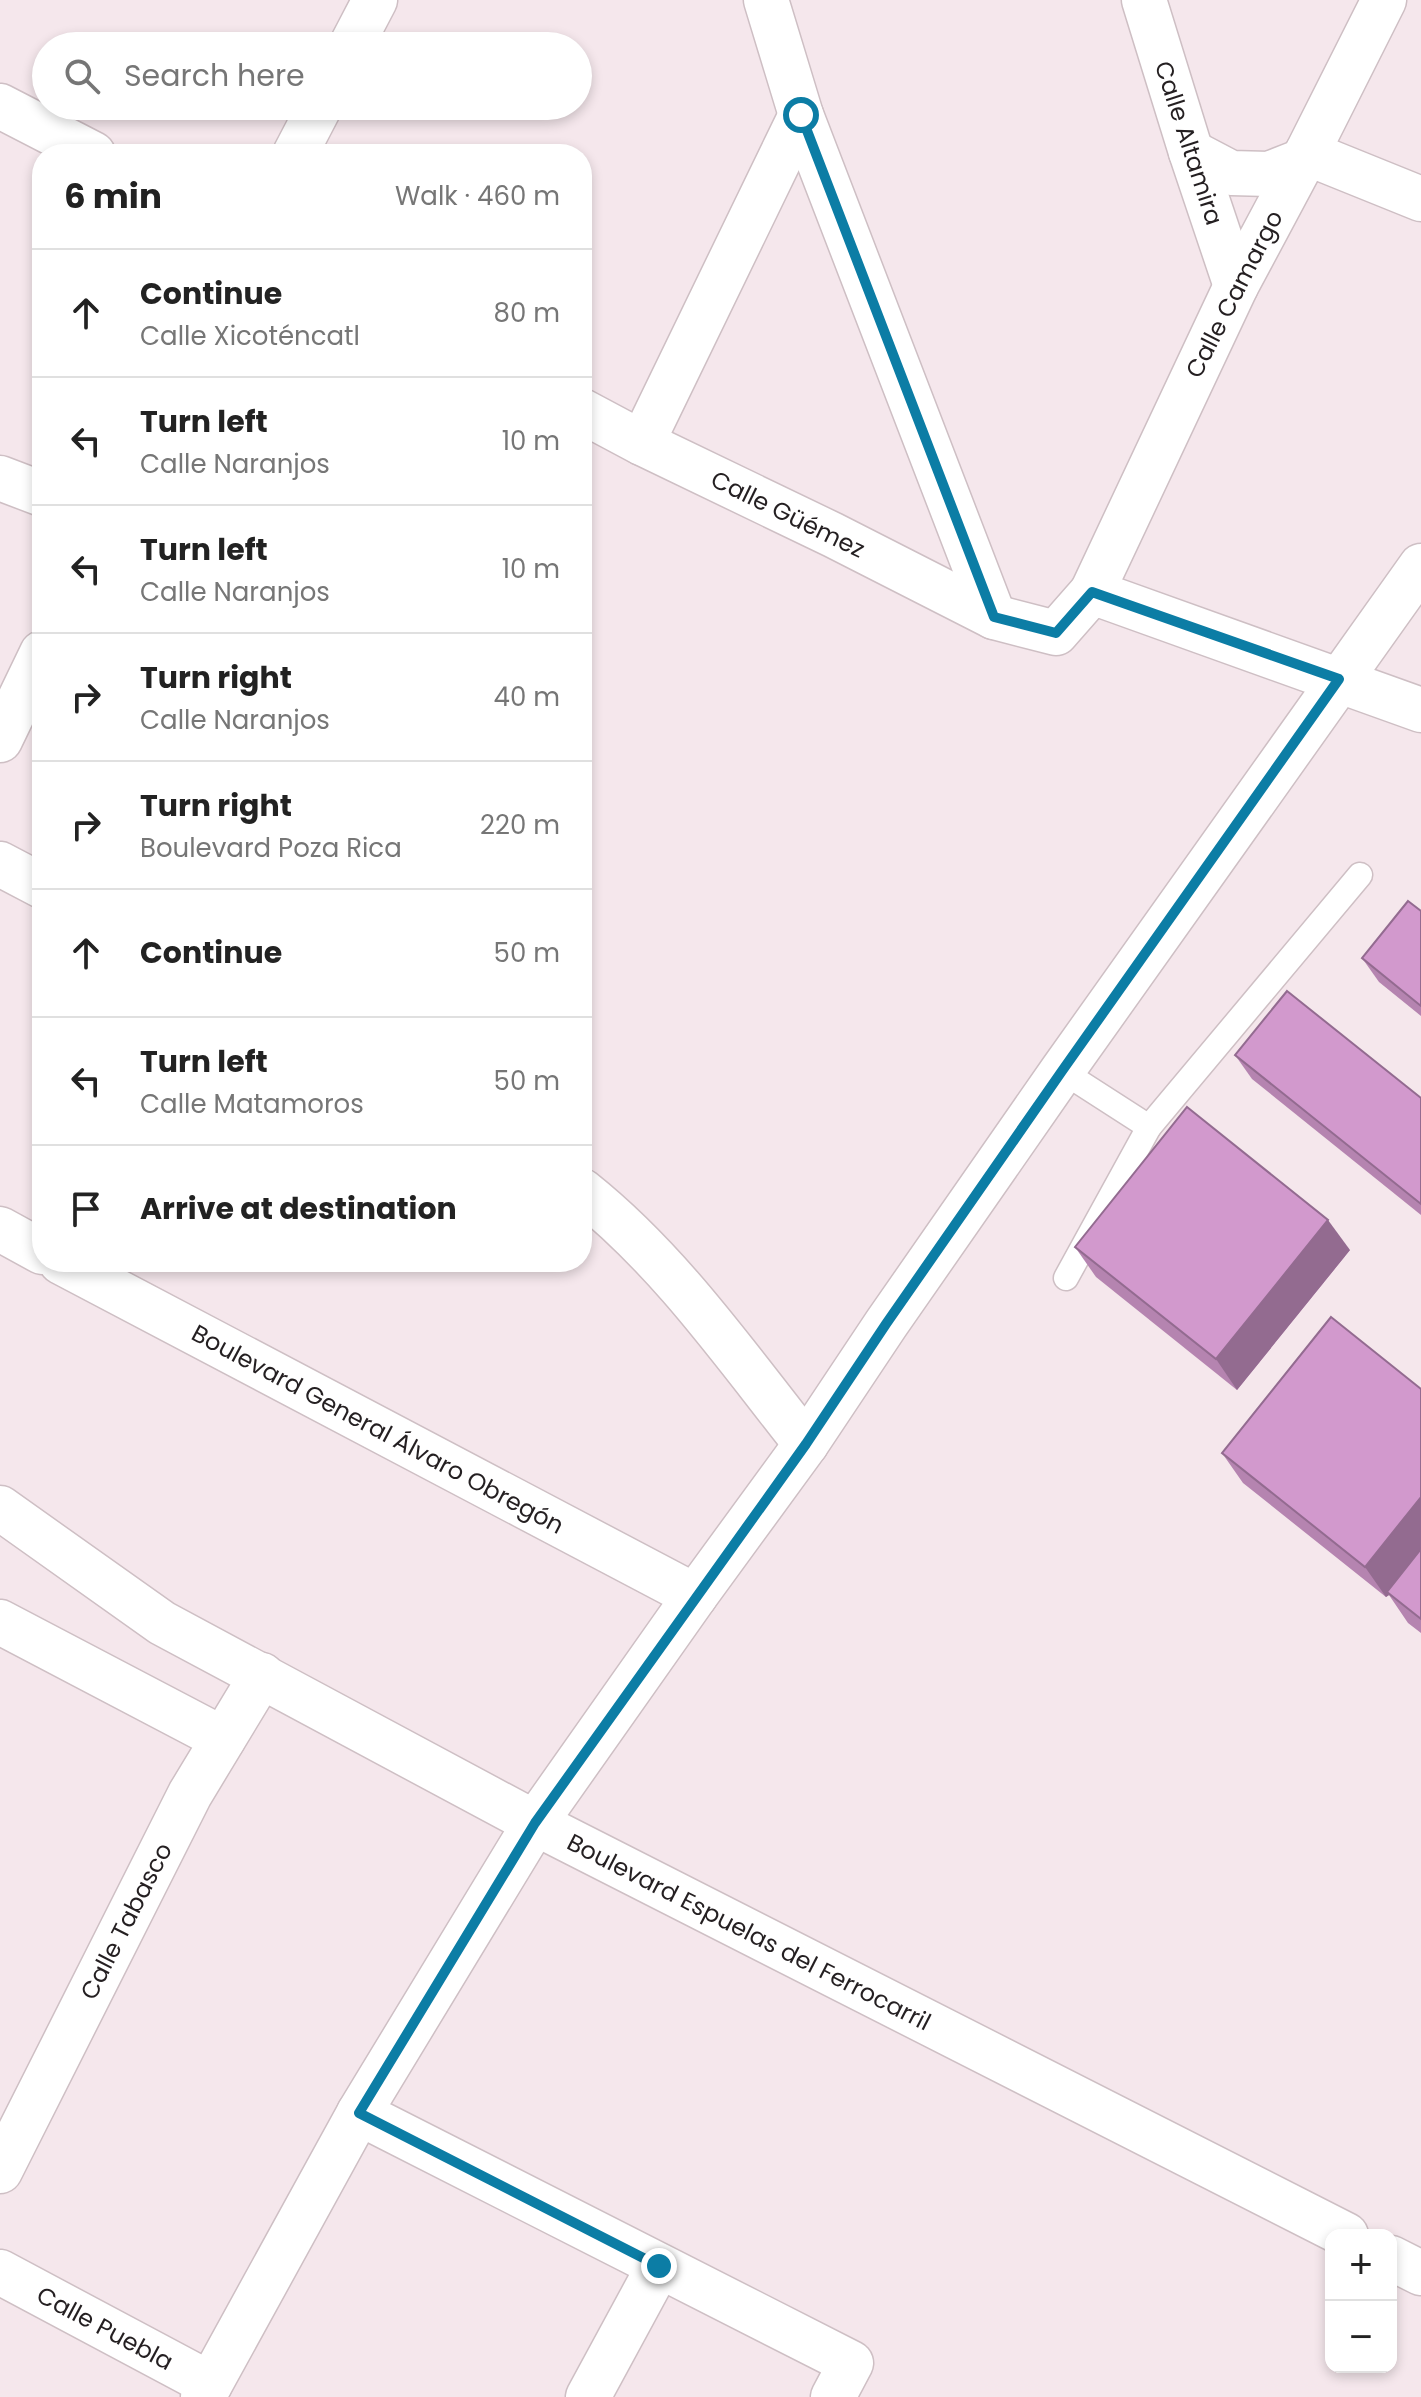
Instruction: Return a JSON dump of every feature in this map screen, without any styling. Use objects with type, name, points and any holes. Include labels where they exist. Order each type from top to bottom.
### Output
[{"type":"street","points":[[358,32],[375,0]]},
{"type":"street","points":[[766,0],[801,115],[994,617]]},
{"type":"street","name":"Calle Altamira","points":[[1144,0],[1236,286]]},
{"type":"street","name":"Calle Camargo","points":[[994,617],[1056,633],[1092,592],[1236,286],[1384,0]]},
{"type":"street","points":[[0,106],[74,144]]},
{"type":"street","points":[[642,443],[801,115]]},
{"type":"street","points":[[300,144],[313,120]]},
{"type":"street","points":[[1191,152],[1231,173],[1269,174],[1305,157],[1421,199]]},
{"type":"street","name":"Calle Güémez","points":[[592,416],[994,617]]},
{"type":"street","points":[[0,478],[32,490]]},
{"type":"street","points":[[207,2390],[359,2113],[535,1823],[806,1444],[1062,1071],[1421,566]]},
{"type":"street","points":[[1092,592],[1421,710]]},
{"type":"street","points":[[0,740],[32,674]]},
{"type":"street","points":[[0,864],[32,881]]},
{"type":"street","points":[[592,1199],[619,1220],[691,1299],[806,1444]]},
{"type":"street","points":[[0,1229],[32,1247]]},
{"type":"street","name":"Boulevard General Álvaro Obregón","points":[[80,1272],[695,1596]]},
{"type":"street","name":"Boulevard Espuelas del Ferrocarril","points":[[0,1508],[162,1623],[535,1823],[1334,2229]]},
{"type":"street","points":[[0,1622],[223,1739]]},
{"type":"street","name":"Calle Tabasco","points":[[0,2171],[190,1794],[262,1675]]},
{"type":"street","points":[[359,2113],[851,2363],[833,2397]]},
{"type":"street","points":[[1397,2261],[1421,2273]]},
{"type":"street","points":[[588,2397],[659,2266]]},
{"type":"street","name":"Calle Puebla","points":[[0,2272],[207,2390]]},
{"type":"lane","points":[[1066,1278],[1149,1127],[1360,875]]},
{"type":"lane","points":[[1062,1071],[1149,1127]]},
{"type":"building","points":[[1408,901],[1421,911],[1421,1006],[1362,958]]},
{"type":"building","points":[[1287,991],[1421,1098],[1421,1204],[1235,1055]]},
{"type":"building","points":[[1187,1107],[1328,1220],[1216,1359],[1075,1247]]},
{"type":"building","points":[[1331,1317],[1421,1389],[1421,1497],[1365,1567],[1222,1453]]},
{"type":"building","points":[[1421,1549],[1421,1619],[1387,1592]]},
{"type":"route","points":[[659,2266],[359,2113],[535,1823],[806,1444],[1062,1071],[1339,679],[1092,592],[1056,633],[994,617],[801,115]]}]
